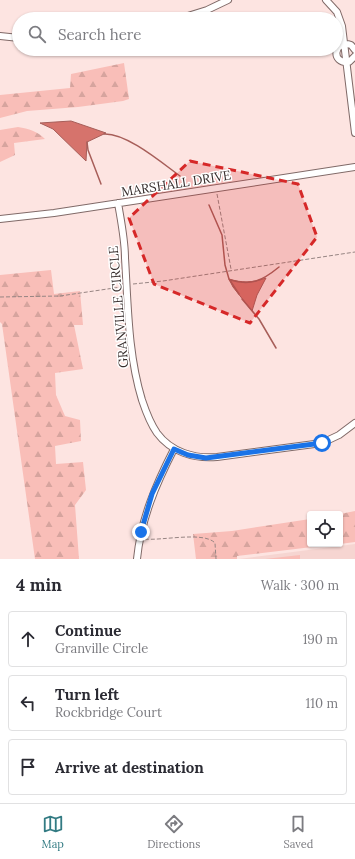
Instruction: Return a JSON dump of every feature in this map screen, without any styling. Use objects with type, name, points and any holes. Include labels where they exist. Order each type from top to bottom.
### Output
[{"type":"street","points":[[201,12],[228,0]]},
{"type":"street","points":[[326,0],[336,12]]},
{"type":"street","points":[[0,36],[12,37]]},
{"type":"street","points":[[343,38],[344,44],[351,45],[355,50]]},
{"type":"street","points":[[338,56],[340,61],[346,62],[352,61],[355,56]]},
{"type":"street","points":[[346,62],[355,133]]},
{"type":"street","name":"MARSHALL DRIVE","points":[[0,219],[54,213],[355,167]]},
{"type":"street","name":"GRANVILLE CIRCLE","points":[[118,203],[125,248],[124,286],[136,378],[148,419],[158,435],[174,449],[188,455],[206,458],[314,445],[331,440],[355,423]]},
{"type":"street","points":[[137,559],[140,538],[148,508],[174,449]]},
{"type":"path","points":[[217,193],[231,270]]},
{"type":"path","points":[[0,297],[60,296],[355,252]]},
{"type":"path","points":[[145,539],[154,540],[197,537],[210,539],[215,543],[216,559]]},
{"type":"highlighted area","points":[[190,161],[298,184],[317,237],[250,323],[154,284],[129,218]]},
{"type":"shaded area","points":[[71,121],[106,133],[87,142],[86,161],[53,129],[40,123]]},
{"type":"shaded area","points":[[266,278],[257,295],[252,311],[233,287],[229,279],[247,282]]},
{"type":"shaded area","points":[[355,544],[355,559],[239,559],[332,547],[343,547],[343,546]]},
{"type":"green space","points":[[124,63],[129,99],[78,107],[27,111],[0,118],[0,95],[70,88],[71,74]]},
{"type":"green space","points":[[18,127],[33,131],[45,139],[14,143],[15,155],[0,162],[0,130]]},
{"type":"green space","points":[[51,270],[54,294],[80,291],[83,325],[74,325],[83,369],[55,373],[56,395],[65,416],[80,420],[81,441],[55,446],[56,464],[83,462],[86,490],[75,505],[79,559],[35,559],[2,324],[0,322],[0,275]]},
{"type":"green space","points":[[355,511],[355,542],[343,544],[343,513]]},
{"type":"green space","points":[[307,519],[307,547],[312,547],[237,556],[237,559],[196,559],[193,534],[232,531]]},
{"type":"green space","points":[[300,555],[300,559],[265,559]]},
{"type":"waterway","points":[[104,134],[123,138],[133,143],[180,176]]},
{"type":"waterway","points":[[87,142],[88,150],[101,184]]},
{"type":"waterway","points":[[209,205],[222,235],[225,265],[229,279],[239,294]]},
{"type":"waterway","points":[[230,280],[237,282],[256,281],[267,276],[279,267]]},
{"type":"waterway","points":[[242,299],[259,319],[276,348]]},
{"type":"route","points":[[141,532],[152,494],[174,449],[188,455],[206,458],[322,443]]}]
